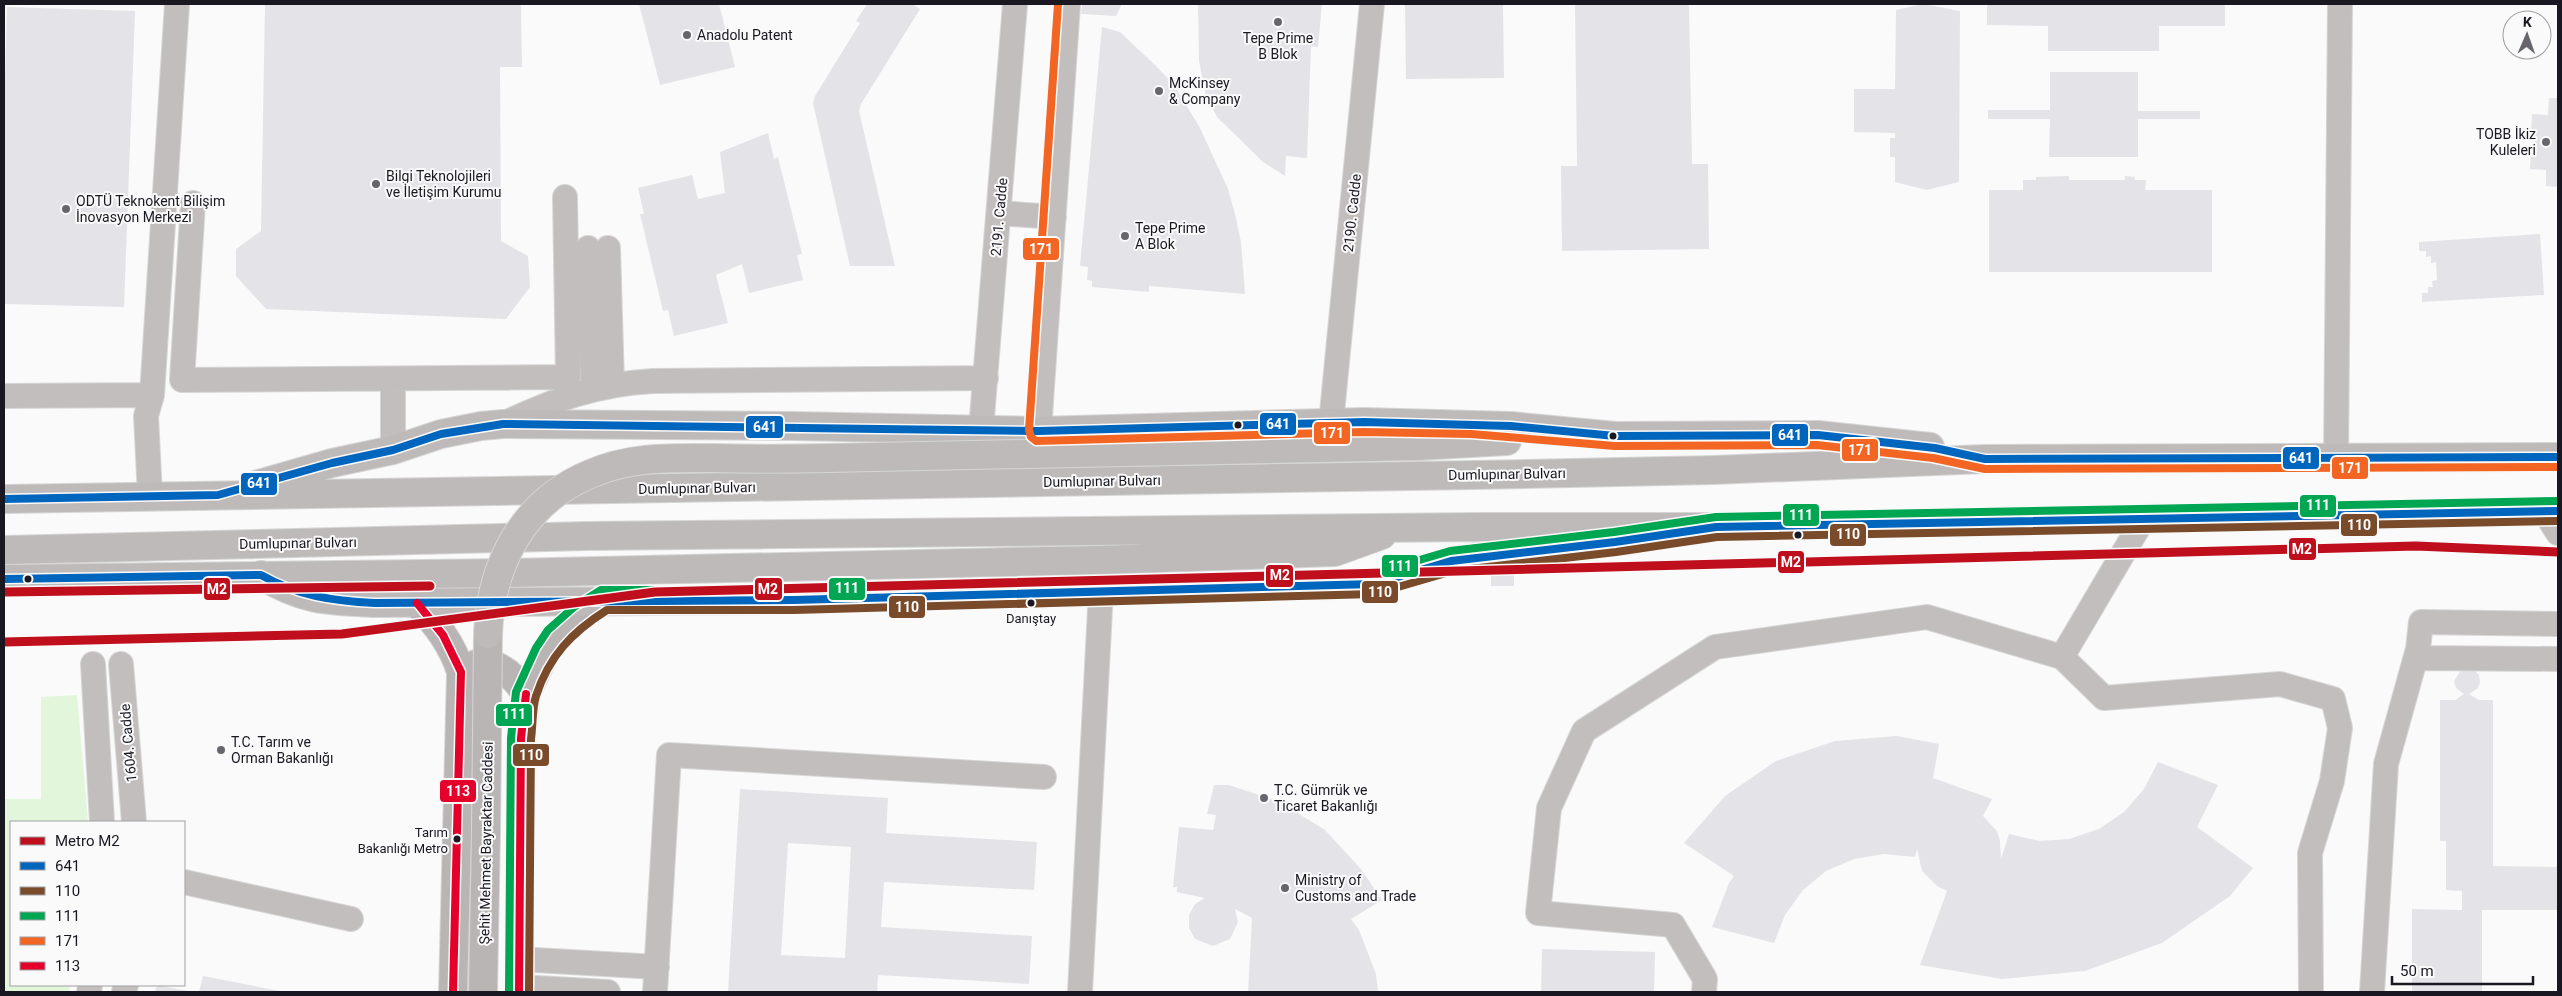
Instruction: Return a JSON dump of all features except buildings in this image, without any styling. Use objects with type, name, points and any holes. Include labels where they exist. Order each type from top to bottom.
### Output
[{"type":"highway","name":"Dumlupınar Bulvarı","points":[[218,495],[332,463],[393,450],[441,434],[502,424],[793,426],[1039,431],[1331,422],[1472,424],[1616,436],[1818,435],[1935,448],[1985,459]]},
{"type":"highway","points":[[488,634],[489,607],[503,559],[529,519],[547,501],[573,482],[589,474],[626,462],[660,458],[803,459],[1418,446],[1616,436]]},
{"type":"highway","name":"Dumlupınar Bulvarı","points":[[4,499],[1474,475],[1714,470],[1985,459],[2558,457]]},
{"type":"highway","name":"Dumlupınar Bulvarı","points":[[4,550],[587,536],[1402,528],[1716,527],[2144,518],[2554,518]]},
{"type":"highway","points":[[261,575],[297,594],[327,601],[417,603],[604,600],[794,600],[1101,590],[1374,584],[1451,561],[1615,542],[1716,527]]},
{"type":"highway","name":"Dumlupınar Bulvarı","points":[[4,579],[506,573],[1100,560],[1335,552],[1402,528]]},
{"type":"main road","points":[[519,990],[521,738],[526,694],[545,653],[556,637],[580,615],[604,600]]},
{"type":"main road","name":"Şehit Mehmet Bayraktar Caddesi","points":[[417,603],[444,634],[455,653],[461,672],[453,992]]},
{"type":"main road","name":"Şehit Mehmet Bayraktar Caddesi","points":[[483,992],[488,634]]},
{"type":"main road","points":[[461,672],[471,666],[493,665],[506,670],[516,678],[526,694]]},
{"type":"street","points":[[150,496],[146,416],[152,395],[177,4]]},
{"type":"street","name":"2191. Cadde","points":[[981,430],[1015,4]]},
{"type":"street","points":[[1039,431],[1068,4]]},
{"type":"street","name":"2190. Cadde","points":[[1331,422],[1372,4]]},
{"type":"street","points":[[2336,459],[2340,4]]},
{"type":"street","points":[[193,203],[182,380],[568,377],[565,197]]},
{"type":"street","points":[[999,213],[1054,217]]},
{"type":"street","points":[[598,248],[603,386]]},
{"type":"street","points":[[502,424],[536,409],[603,386],[653,381],[986,378]]},
{"type":"street","points":[[393,379],[393,450]]},
{"type":"street","points":[[4,396],[152,395]]},
{"type":"street","points":[[2062,657],[2144,518]]},
{"type":"street","points":[[1080,992],[1101,590]]},
{"type":"street","points":[[1704,992],[1705,979],[1673,925],[1538,913],[1548,808],[1584,731],[1715,647],[1926,617],[2062,657],[2104,698],[2280,684],[2333,699],[2340,728],[2332,781],[2310,854],[2310,992]]},
{"type":"street","points":[[2372,992],[2386,764],[2418,649],[2421,622],[2558,624]]},
{"type":"street","points":[[2418,649],[2424,658],[2558,659]]},
{"type":"street","points":[[93,664],[102,821]]},
{"type":"street","name":"1604. Cadde","points":[[121,664],[134,821]]},
{"type":"street","points":[[655,992],[669,755],[1044,777]]},
{"type":"street","points":[[185,882],[351,919]]},
{"type":"street","points":[[518,959],[657,967]]},
{"type":"street","points":[[581,992],[583,962]]},
{"type":"street","points":[[519,990],[608,992]]},
{"type":"green space","points":[[77,695],[88,821],[10,821],[10,986],[70,986],[69,992],[4,992],[4,799],[41,799],[41,697]]},
{"type":"metro line","name":"M2","points":[[4,642],[342,634],[655,592],[2416,546],[2558,552]]},
{"type":"metro line","name":"M2","points":[[4,592],[430,586]]},
{"type":"transit line","name":"171","points":[[1058,4],[1029,430],[1031,437],[1036,441],[1364,432],[1471,434],[1615,446],[1817,445],[1933,458],[1985,469],[2558,467]]},
{"type":"transit line","name":"641","points":[[4,499],[218,495],[332,463],[393,450],[441,434],[503,424],[1039,431],[1364,422],[1511,426],[1615,436],[1818,435],[1935,448],[1985,459],[2558,457]]},
{"type":"transit line","name":"111","points":[[509,992],[511,738],[516,692],[536,648],[548,630],[574,607],[601,590],[794,590],[1372,574],[1450,551],[1614,532],[1716,517],[2558,501]]},
{"type":"transit line","name":"641","points":[[4,579],[261,575],[302,593],[330,599],[375,603],[794,600],[1374,584],[1451,561],[1615,542],[1716,527],[2558,511]]},
{"type":"transit line","name":"110","points":[[529,992],[531,739],[536,696],[548,669],[563,646],[583,627],[607,610],[794,610],[1374,594],[1453,571],[1616,552],[1717,537],[2558,521]]},
{"type":"transit line","name":"113","points":[[417,603],[443,635],[461,672],[453,992]]},
{"type":"transit line","name":"113","points":[[519,992],[521,738],[526,694]]},
{"type":"place","name":"Tepe Prime B Blok","points":[[1278,22]]},
{"type":"place","name":"Anadolu Patent","points":[[687,35]]},
{"type":"place","name":"McKinsey & Company","points":[[1159,91]]},
{"type":"place","name":"TOBB İkiz Kuleleri","points":[[2546,142]]},
{"type":"place","name":"Bilgi Teknolojileri ve İletişim Kurumu","points":[[376,184]]},
{"type":"place","name":"ODTÜ Teknokent Bilişim İnovasyon Merkezi","points":[[66,209]]},
{"type":"place","name":"Tepe Prime A Blok","points":[[1125,236]]},
{"type":"place","name":"Danıştay","points":[[1031,603]]},
{"type":"place","name":"T.C. Tarım ve Orman Bakanlığı","points":[[221,750]]},
{"type":"place","name":"T.C. Gümrük ve Ticaret Bakanlığı","points":[[1264,798]]},
{"type":"place","name":"Tarım Bakanlığı Metro","points":[[457,839]]},
{"type":"place","name":"Ministry of Customs and Trade","points":[[1285,888]]}]
